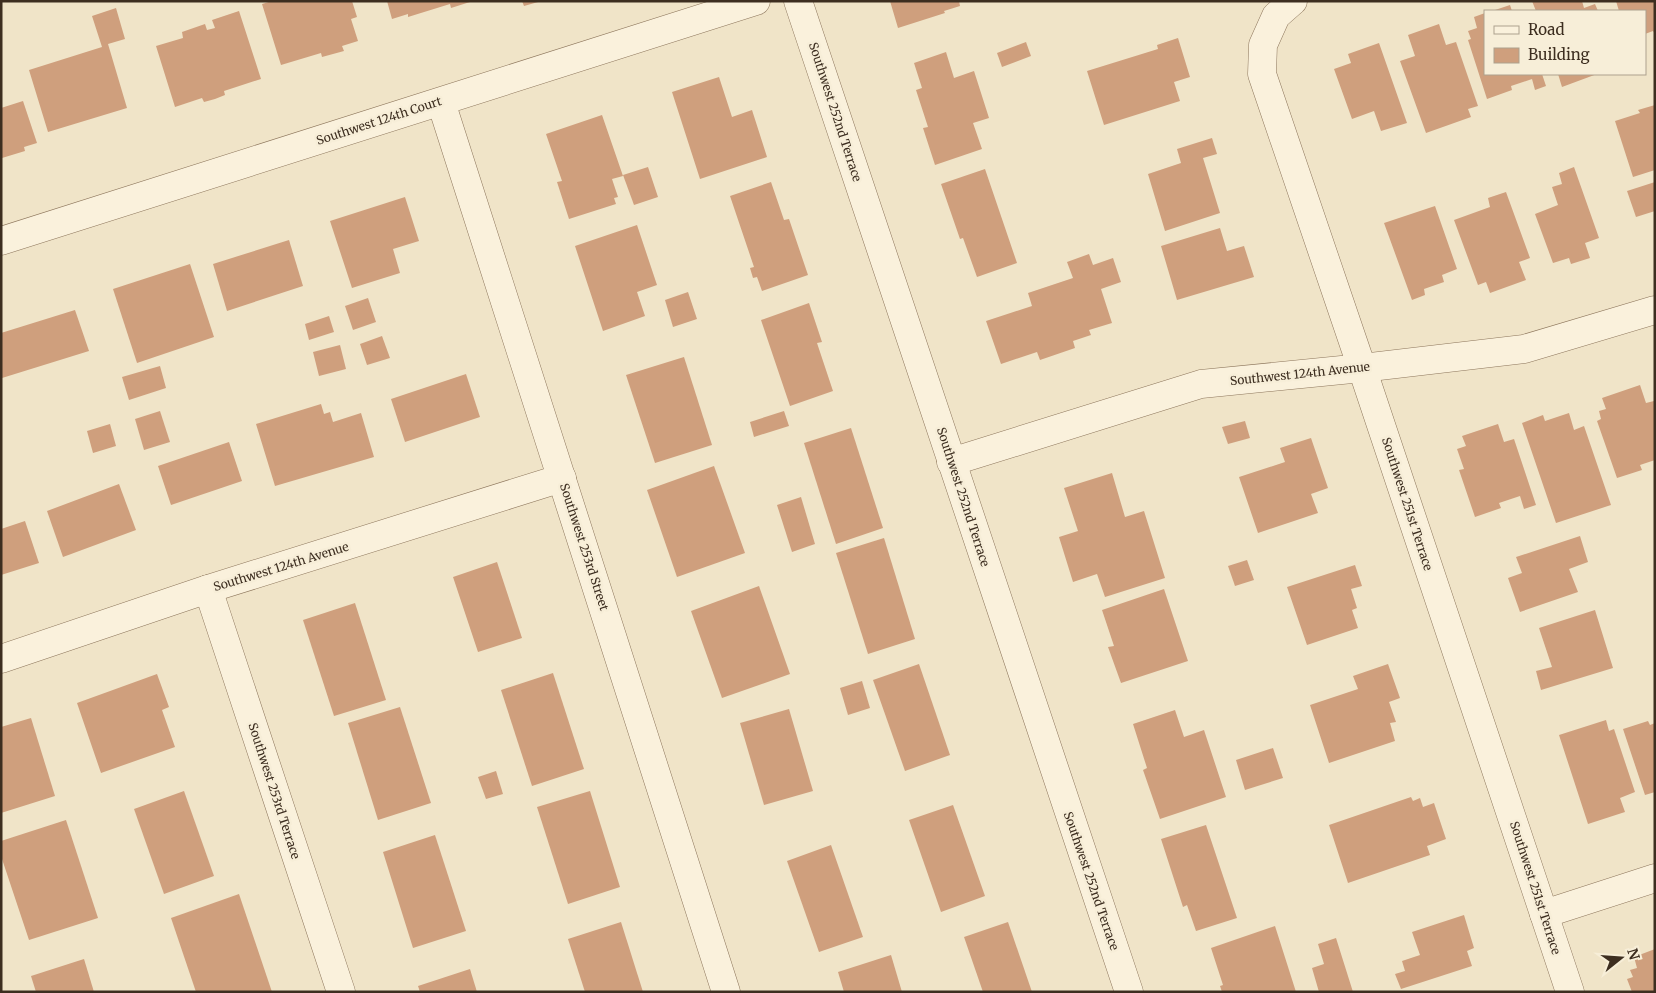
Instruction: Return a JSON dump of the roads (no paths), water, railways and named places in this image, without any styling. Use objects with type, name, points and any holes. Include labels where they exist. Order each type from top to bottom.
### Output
[{"type":"street","name":"Southwest 124th Court","points":[[1,241],[756,1]]},
{"type":"street","name":"Southwest 252nd Terrace","points":[[798,1],[1128,992]]},
{"type":"street","name":"Southwest 251st Terrace","points":[[1284,8],[1263,45],[1262,74],[1570,992]]},
{"type":"street","name":"Southwest 253rd Street","points":[[441,102],[726,992]]},
{"type":"street","name":"Southwest 124th Avenue","points":[[951,462],[1201,384],[1524,349],[1655,310]]},
{"type":"street","name":"Southwest 124th Avenue","points":[[1,659],[208,590],[562,478]]},
{"type":"street","name":"Southwest 253rd Terrace","points":[[208,590],[341,992]]},
{"type":"street","points":[[1544,914],[1655,878]]}]
